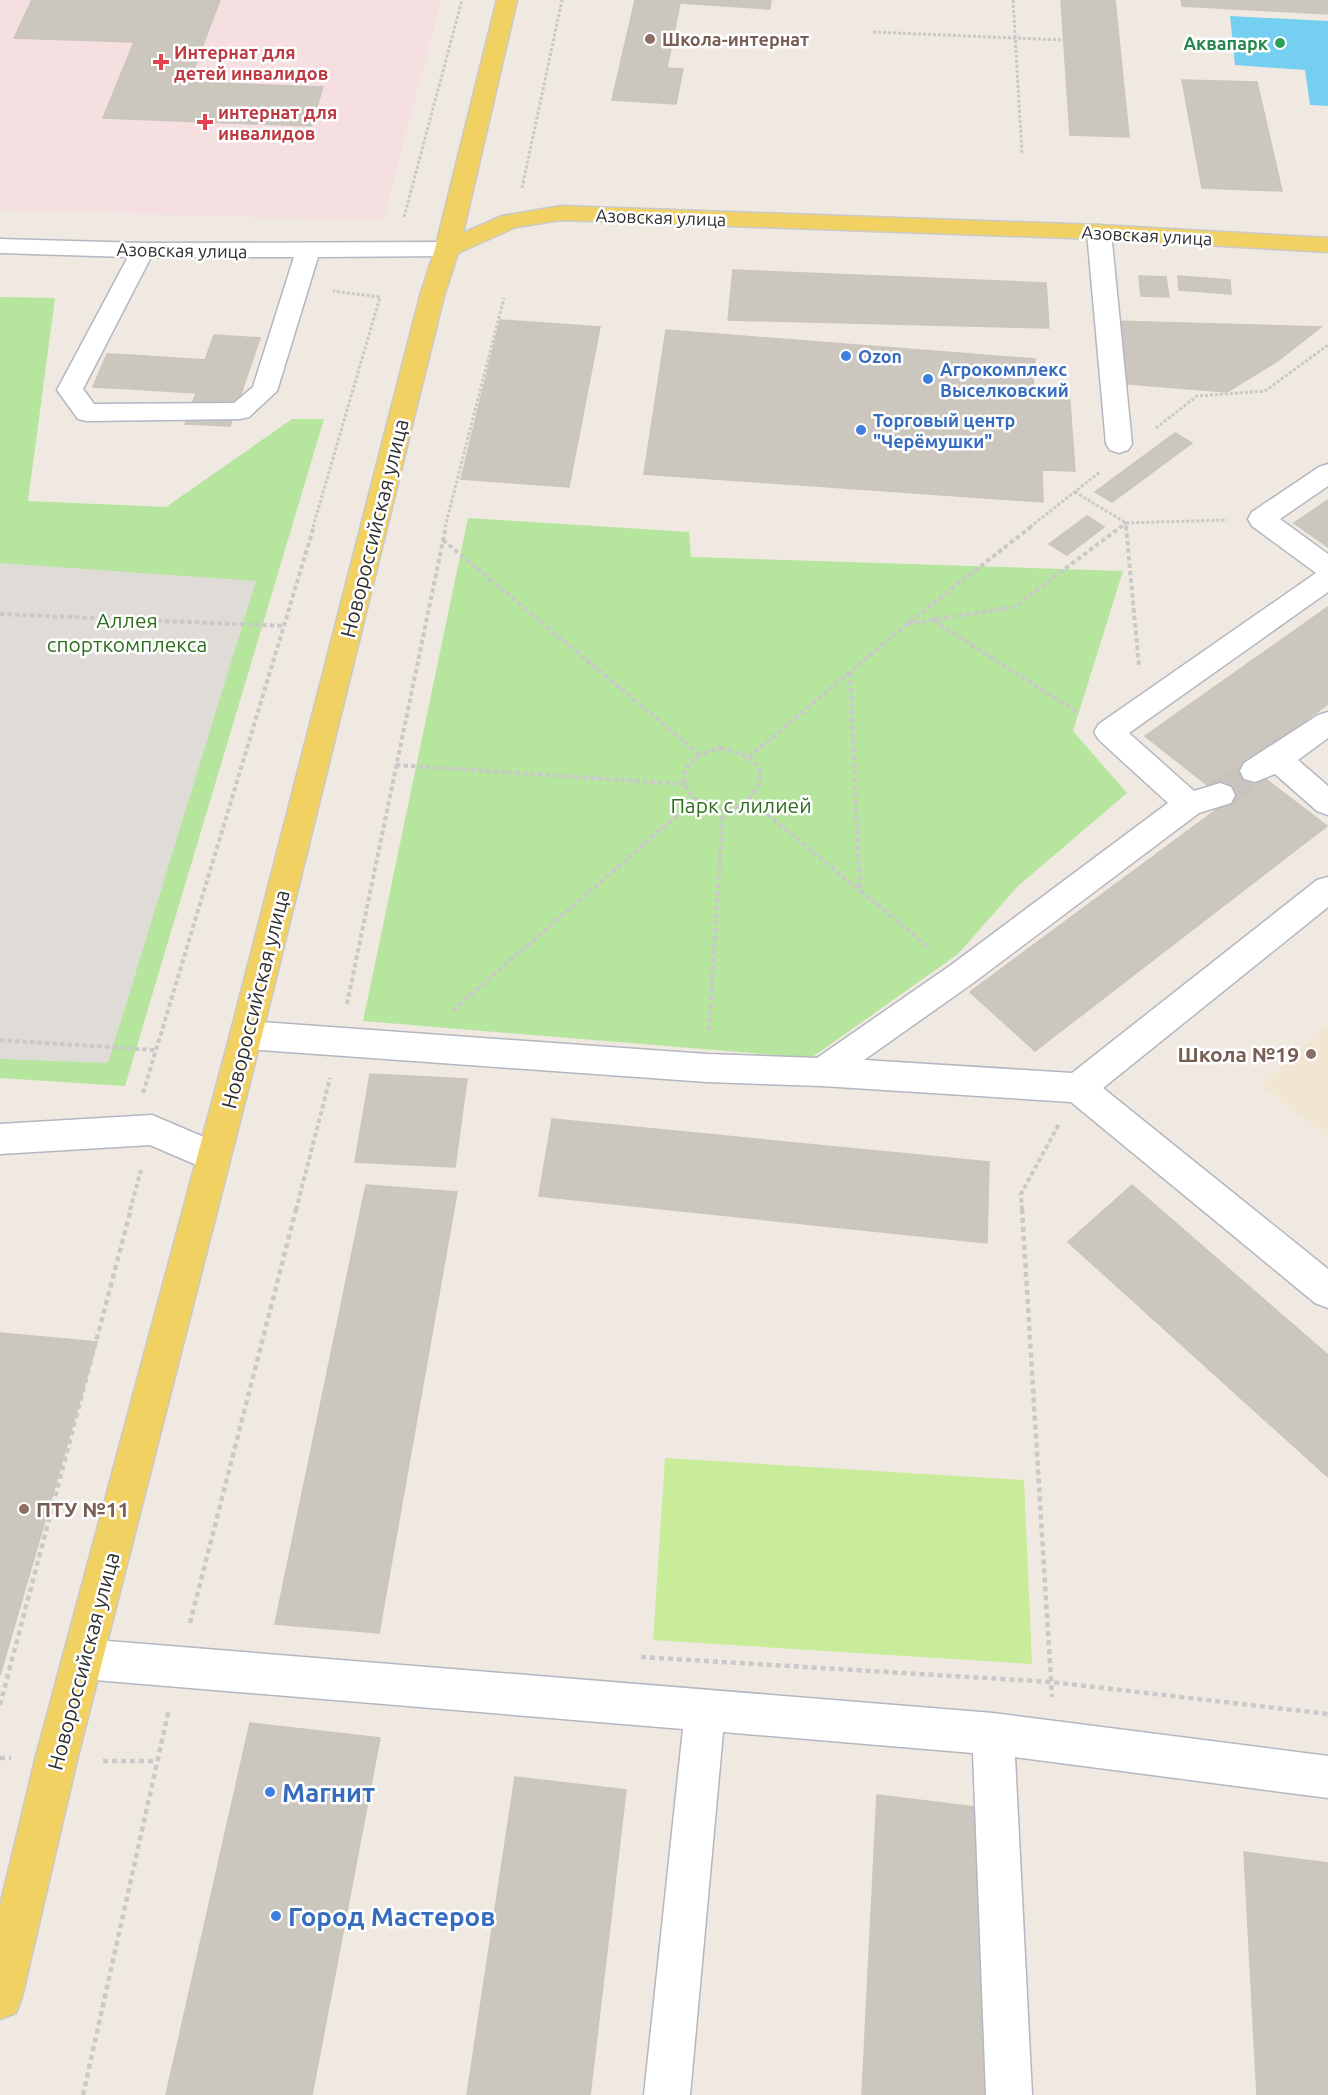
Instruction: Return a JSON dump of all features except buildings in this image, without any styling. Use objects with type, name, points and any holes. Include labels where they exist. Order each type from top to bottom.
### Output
[{"type":"main road","name":"Новороссийская улица","points":[[0,1997],[6,1949],[246,1035],[429,307],[447,249],[507,0]]},
{"type":"main road","name":"Азовская улица","points":[[447,249],[510,221],[561,213],[1099,232],[1328,245]]},
{"type":"street","points":[[1099,232],[1119,444]]},
{"type":"street","name":"Азовская улица","points":[[0,246],[143,250],[447,249]]},
{"type":"street","points":[[143,250],[70,390],[87,413],[240,411],[264,391],[308,251]]},
{"type":"street","points":[[1328,473],[1261,519],[1328,568]]},
{"type":"street","points":[[1189,804],[1109,732],[1328,578]]},
{"type":"street","points":[[1328,723],[1266,765],[1328,803]]},
{"type":"street","points":[[822,1072],[962,974],[1189,804],[1220,795]]},
{"type":"street","points":[[1078,1088],[1328,889]]},
{"type":"street","points":[[246,1035],[707,1068],[822,1072],[1078,1088],[1328,1291]]},
{"type":"street","points":[[0,1138],[152,1130],[213,1157]]},
{"type":"street","points":[[83,1659],[180,1665],[993,1734],[1328,1778]]},
{"type":"street","points":[[667,2095],[705,1711]]},
{"type":"street","points":[[993,1734],[1009,2095]]},
{"type":"path","points":[[404,217],[462,0]]},
{"type":"path","points":[[520,198],[562,0]]},
{"type":"path","points":[[1013,0],[1022,154]]},
{"type":"path","points":[[873,32],[1063,40]]},
{"type":"path","points":[[0,1705],[152,1130],[142,1092],[285,626],[380,297],[348,293]]},
{"type":"path","points":[[83,2095],[156,1761],[339,1041],[443,540],[504,298]]},
{"type":"path","points":[[1150,433],[1197,396],[1265,391],[1328,345]]},
{"type":"path","points":[[749,756],[907,624],[1103,470]]},
{"type":"path","points":[[1075,492],[1126,523],[1261,519]]},
{"type":"path","points":[[907,624],[1014,607],[1126,523]]},
{"type":"path","points":[[1126,523],[1143,708]]},
{"type":"path","points":[[443,540],[699,754]]},
{"type":"path","points":[[0,614],[285,626]]},
{"type":"path","points":[[933,620],[1109,732]]},
{"type":"path","points":[[850,672],[860,891]]},
{"type":"path","points":[[720,748],[732,749],[749,756],[759,767],[762,777],[761,786],[750,800],[723,809],[710,807],[696,800],[683,784],[683,774],[687,764],[699,754],[720,748]]},
{"type":"path","points":[[396,765],[683,784]]},
{"type":"path","points":[[412,1046],[696,800]]},
{"type":"path","points":[[750,800],[962,974]]},
{"type":"path","points":[[707,1068],[723,809]]},
{"type":"path","points":[[0,1040],[155,1050]]},
{"type":"path","points":[[1055,1743],[1021,1194],[1078,1088]]},
{"type":"path","points":[[632,1656],[1051,1683],[1328,1714]]},
{"type":"shaded area","name":"интернат для инвалидов","points":[[0,0],[441,0],[383,221],[0,210]]},
{"type":"shaded area","name":"Аллея спорткомплекса","points":[[0,563],[256,581],[108,1063],[0,1059]]},
{"type":"shaded area","name":"Школа №19","points":[[1328,1024],[1328,1138],[1261,1085]]},
{"type":"green space","name":"Аллея спорткомплекса","points":[[0,297],[55,298],[28,501],[166,507],[292,419],[324,419],[125,1086],[0,1078]]},
{"type":"green space","name":"Парк с лилией","points":[[468,518],[689,532],[691,557],[1123,571],[1073,731],[1127,793],[1018,886],[958,954],[811,1058],[363,1021]]},
{"type":"green space","points":[[665,1458],[1024,1480],[1032,1664],[653,1640]]},
{"type":"water","name":"Аквапарк","points":[[1230,16],[1328,21],[1328,106],[1310,105],[1305,70],[1235,65]]},
{"type":"tunnel","points":[[1220,795],[1255,771]]},
{"type":"place","name":"Школа-интернат","points":[[650,39]]},
{"type":"place","name":"Аквапарк","points":[[1280,43]]},
{"type":"place","name":"Интернат для детей инвалидов","points":[[161,62]]},
{"type":"place","name":"интернат для инвалидов","points":[[205,122]]},
{"type":"place","name":"Ozon","points":[[846,356]]},
{"type":"place","name":"Агрокомплекс Выселковский","points":[[928,379]]},
{"type":"place","name":"Торговый центр \"Черёмушки\"","points":[[861,430]]},
{"type":"place","name":"Школа №19","points":[[1311,1054]]},
{"type":"place","name":"ПТУ №11","points":[[24,1509]]},
{"type":"place","name":"Магнит","points":[[270,1792]]},
{"type":"place","name":"Город Мастеров","points":[[276,1916]]}]
